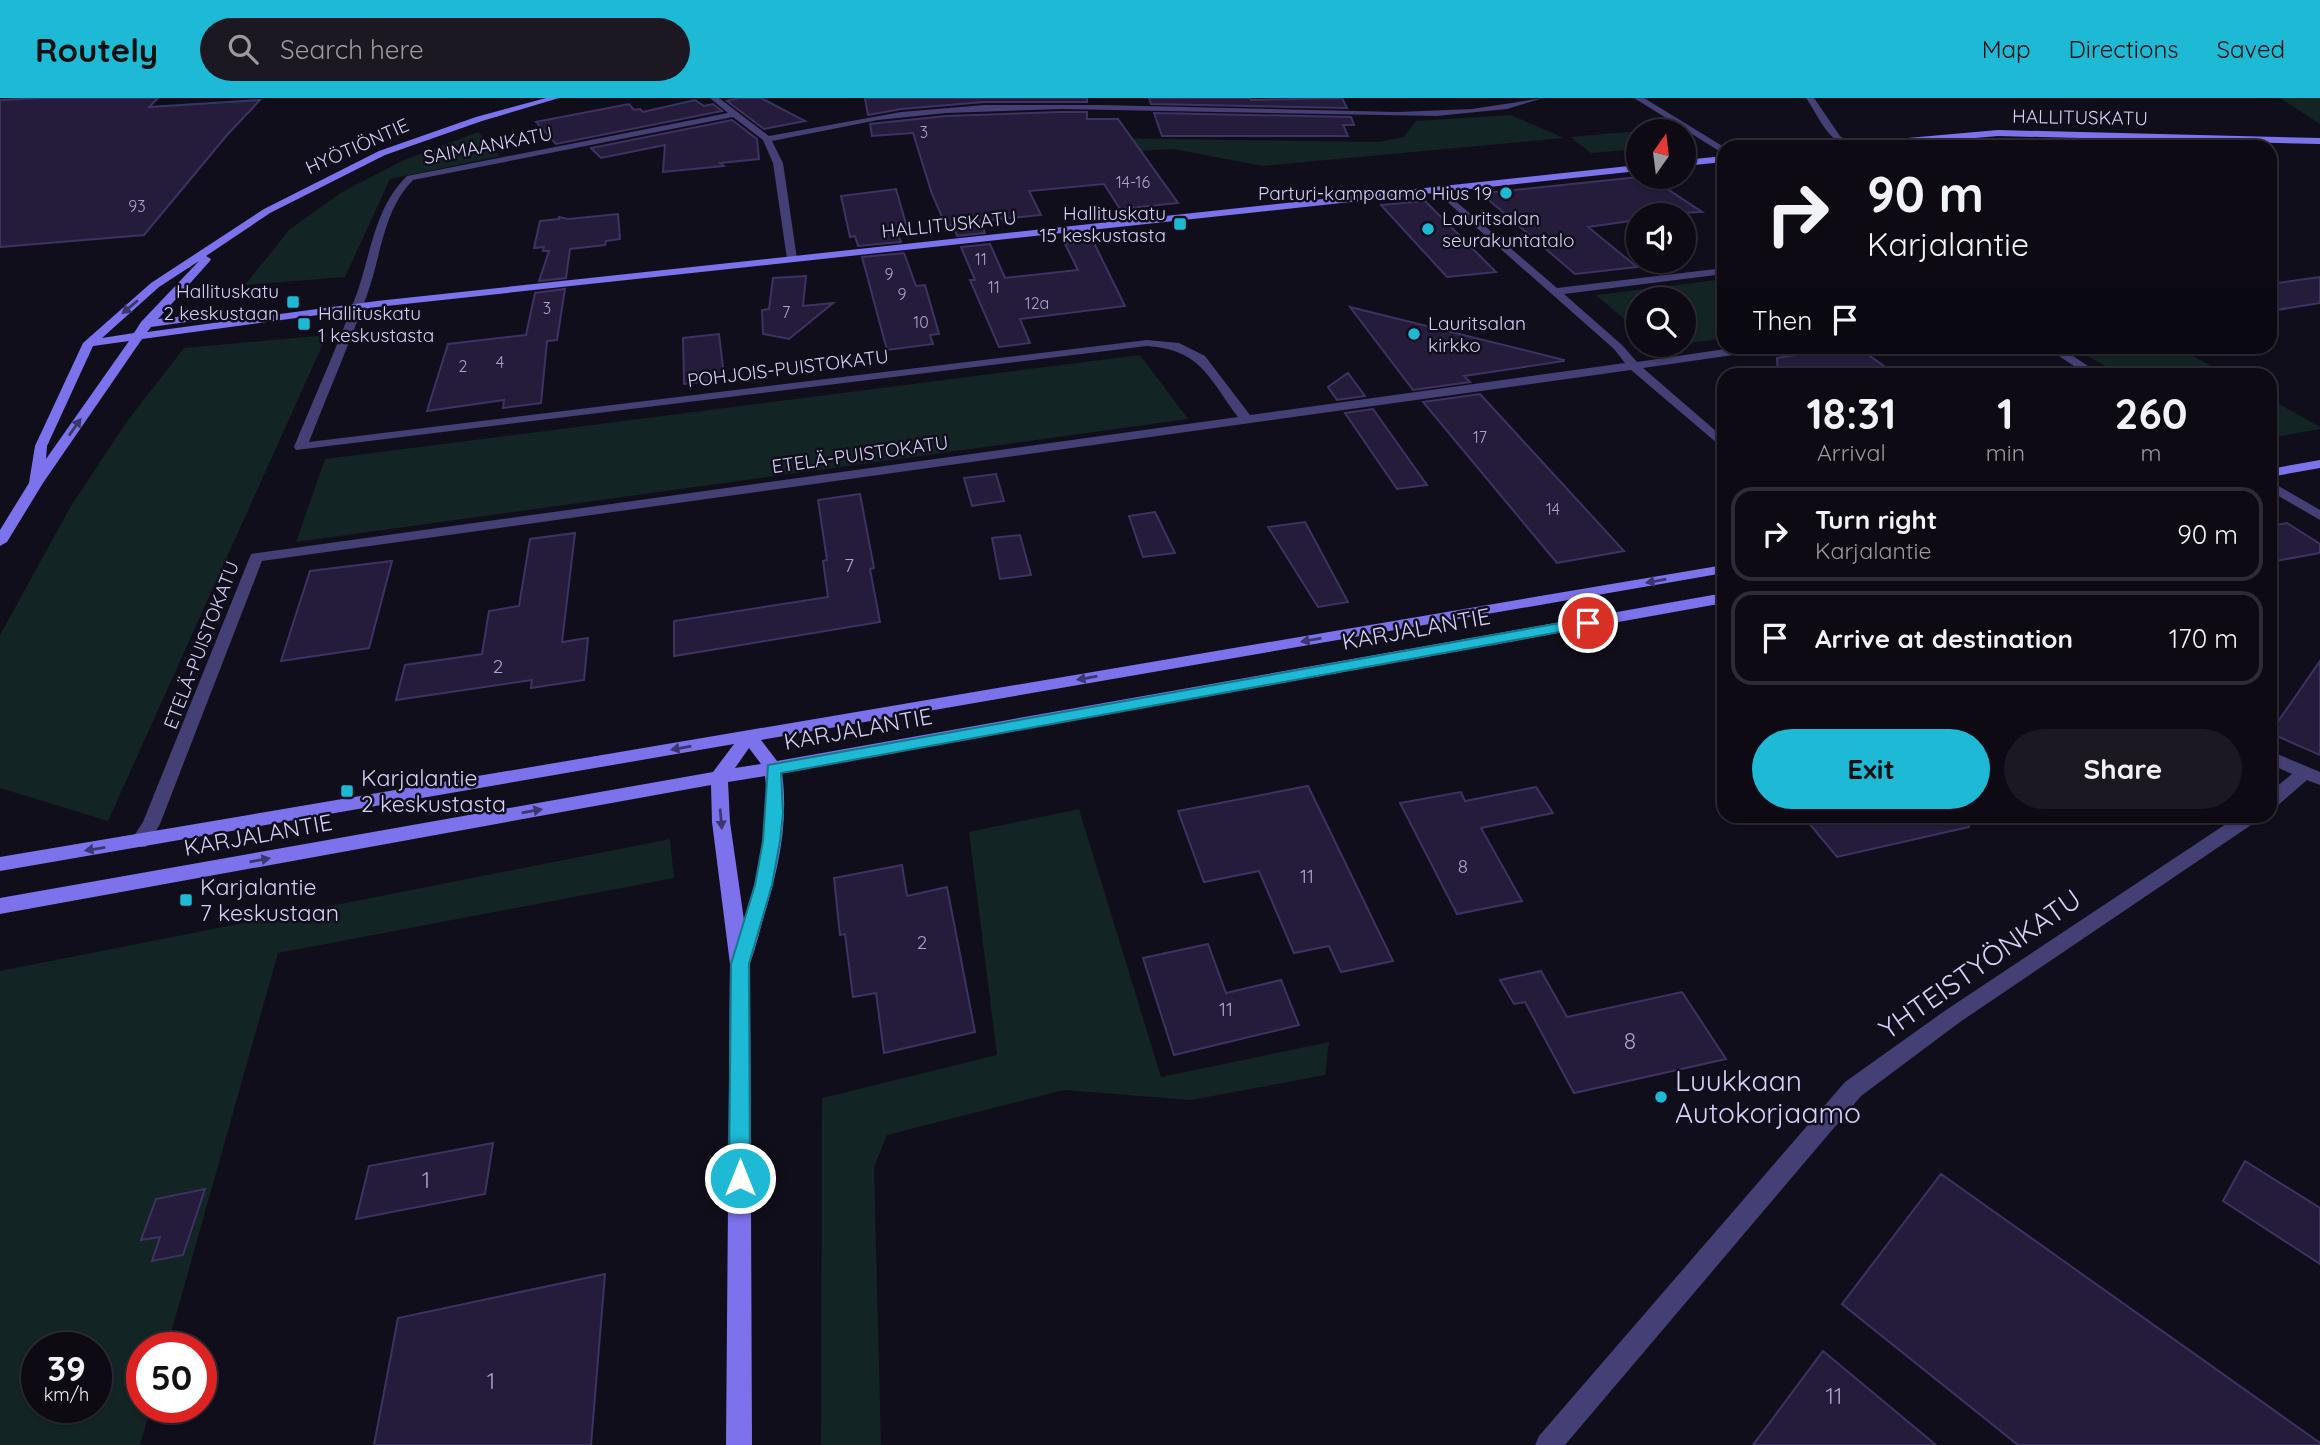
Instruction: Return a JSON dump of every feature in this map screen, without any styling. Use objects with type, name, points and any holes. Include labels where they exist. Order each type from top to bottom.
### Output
[{"type":"main road","name":"HYÖTIÖNTIE","points":[[36,483],[41,446],[89,343],[155,285],[225,238],[302,192],[382,153],[479,119],[555,98]]},
{"type":"main road","name":"HALLITUSKATU","points":[[1916,140],[1998,133],[2320,141]]},
{"type":"main road","points":[[1696,162],[1717,160]]},
{"type":"main road","name":"HALLITUSKATU","points":[[89,343],[355,307],[1626,170]]},
{"type":"main road","name":"HYÖTIÖNTIE","points":[[0,542],[36,483],[148,323],[225,238]]},
{"type":"main road","name":"HALLITUSKATU","points":[[89,343],[148,323],[202,317],[306,313]]},
{"type":"main road","points":[[2277,472],[2320,464]]},
{"type":"main road","name":"KARJALANTIE","points":[[0,864],[1717,570]]},
{"type":"main road","name":"KARJALANTIE","points":[[0,906],[1717,599]]},
{"type":"main road","points":[[739,1445],[740,964],[721,822],[719,777],[749,736],[773,769],[775,813],[764,885],[740,964]]},
{"type":"street","points":[[714,98],[767,139],[778,163],[792,259]]},
{"type":"street","points":[[940,98],[943,110]]},
{"type":"street","points":[[1140,98],[1144,108]]},
{"type":"street","points":[[767,139],[867,119],[943,110],[1050,107],[1478,111],[1539,98]]},
{"type":"street","points":[[1638,98],[1717,146]]},
{"type":"street","points":[[1810,98],[1839,140]]},
{"type":"street","name":"SAIMAANKATU","points":[[301,447],[400,185],[410,178],[736,114]]},
{"type":"street","points":[[1439,190],[1618,346],[1635,367],[1717,439]]},
{"type":"street","points":[[1553,292],[1717,272]]},
{"type":"street","name":"POHJOIS-PUISTOKATU","points":[[301,447],[1147,343],[1175,345],[1201,359],[1246,419]]},
{"type":"street","name":"ETELÄ-PUISTOKATU","points":[[139,842],[150,824],[256,557],[1722,354]]},
{"type":"street","points":[[2062,354],[2084,368]]},
{"type":"street","points":[[2277,489],[2320,516]]},
{"type":"street","points":[[2277,760],[2312,776]]},
{"type":"street","points":[[2277,798],[2312,776]]},
{"type":"street","name":"YHTEISTYÖNKATU","points":[[1548,1445],[1853,1089],[1952,1016],[2241,823]]},
{"type":"shaded area","points":[[2280,98],[2320,98],[2320,124]]},
{"type":"shaded area","points":[[1511,115],[1564,138],[1263,166],[1173,149],[1091,154],[1106,138],[1378,142],[1404,137],[1416,121]]},
{"type":"shaded area","points":[[478,132],[500,156],[390,179],[345,277],[245,285],[290,229],[342,192],[404,160]]},
{"type":"shaded area","points":[[1626,132],[1626,150],[1591,153],[1570,137]]},
{"type":"shaded area","points":[[1717,280],[1717,339],[1696,342],[1696,287],[1660,287]]},
{"type":"shaded area","points":[[1626,291],[1626,321],[1596,295]]},
{"type":"shaded area","points":[[327,335],[108,821],[0,788],[0,635],[71,506],[128,420],[184,348]]},
{"type":"shaded area","points":[[2084,354],[2189,354],[2215,368],[2109,368]]},
{"type":"shaded area","points":[[1140,355],[1188,419],[296,542],[325,459]]},
{"type":"shaded area","points":[[2277,403],[2320,427],[2277,437]]},
{"type":"shaded area","points":[[1079,809],[1161,1077],[1329,1042],[1325,1075],[1191,1100],[1064,1090],[887,1135],[874,1167],[881,1445],[821,1445],[822,1098],[997,1055],[969,832]]},
{"type":"shaded area","points":[[670,839],[674,878],[278,953],[171,1332],[126,1332],[126,1423],[146,1423],[140,1445],[0,1445],[0,971]]},
{"type":"building","points":[[158,98],[149,107],[260,100],[227,135],[144,235],[0,247],[0,100]]},
{"type":"building","points":[[761,98],[805,121],[764,129],[727,101]]},
{"type":"building","points":[[865,98],[1087,98],[1087,102],[984,102],[901,109],[868,115]]},
{"type":"building","points":[[1149,98],[1342,98],[1347,108],[1151,104]]},
{"type":"building","points":[[695,100],[704,106],[713,104],[722,111],[556,144],[536,122],[629,104],[634,110],[640,109],[643,112]]},
{"type":"building","points":[[1087,112],[1087,119],[1118,119],[1178,203],[1120,209],[1104,184],[1029,191],[1041,215],[980,221],[985,233],[957,236],[953,225],[946,226],[932,194],[913,133],[872,136],[870,124],[946,116]]},
{"type":"building","points":[[1154,113],[1351,117],[1354,125],[1343,125],[1348,136],[1162,136]]},
{"type":"building","points":[[732,120],[757,139],[759,159],[720,163],[724,166],[663,172],[665,145],[601,158],[591,148]]},
{"type":"building","points":[[1626,178],[1626,189],[1667,189],[1688,203],[1626,203],[1626,222],[1588,227],[1626,258],[1626,268],[1575,274],[1484,196],[1487,195],[1485,193]]},
{"type":"building","points":[[896,189],[908,231],[897,232],[901,242],[858,246],[855,236],[850,237],[841,196]]},
{"type":"building","name":"Lauritsalan seurakuntatalo","points":[[1425,201],[1496,272],[1447,277],[1381,205]]},
{"type":"building","points":[[618,214],[620,239],[606,241],[605,245],[570,249],[566,278],[539,281],[549,251],[543,251],[544,247],[534,248],[540,221],[559,217],[568,219]]},
{"type":"building","points":[[1093,241],[1125,306],[1020,319],[1030,343],[999,347],[970,280],[975,280],[961,247],[990,244],[1005,278],[1078,270],[1065,244]]},
{"type":"building","points":[[904,253],[916,286],[925,285],[939,334],[930,335],[933,344],[887,350],[862,257]]},
{"type":"building","points":[[806,276],[803,306],[833,303],[789,339],[763,334],[762,310],[769,309],[773,278]]},
{"type":"building","points":[[2320,277],[2320,303],[2277,310],[2277,283]]},
{"type":"building","points":[[565,289],[557,340],[547,341],[541,403],[503,408],[504,400],[427,411],[448,344],[526,335],[535,293]]},
{"type":"building","name":"Lauritsalan kirkko","points":[[1350,307],[1564,361],[1464,376],[1470,382],[1413,390]]},
{"type":"building","points":[[719,334],[724,376],[718,377],[718,380],[684,384],[683,338]]},
{"type":"building","points":[[1803,354],[1867,354],[1887,368],[1778,368],[1777,358]]},
{"type":"building","points":[[1348,373],[1365,396],[1337,400],[1328,387]]},
{"type":"building","points":[[1480,394],[1624,551],[1557,563],[1423,402]]},
{"type":"building","points":[[1373,409],[1427,485],[1397,489],[1345,413]]},
{"type":"building","points":[[996,474],[1004,501],[972,506],[964,478]]},
{"type":"building","points":[[860,494],[874,568],[870,569],[880,622],[674,656],[674,621],[828,597],[823,561],[827,560],[818,500]]},
{"type":"building","points":[[1155,512],[1175,553],[1143,557],[1129,516]]},
{"type":"building","points":[[1305,522],[1348,602],[1318,607],[1268,527]]},
{"type":"building","points":[[2287,523],[2320,544],[2320,553],[2277,561],[2277,525]]},
{"type":"building","points":[[575,533],[562,642],[588,638],[584,680],[531,688],[532,680],[396,700],[405,665],[482,654],[489,611],[519,606],[530,539]]},
{"type":"building","points":[[1020,535],[1031,575],[1000,579],[992,538]]},
{"type":"building","points":[[392,561],[369,648],[281,661],[310,571]]},
{"type":"building","points":[[2320,661],[2320,755],[2277,736],[2277,723]]},
{"type":"building","points":[[1308,786],[1393,961],[1341,972],[1329,946],[1294,953],[1259,871],[1204,882],[1178,811]]},
{"type":"building","points":[[1536,787],[1553,813],[1481,828],[1522,901],[1457,914],[1400,803],[1461,792],[1465,801]]},
{"type":"building","points":[[1809,823],[1969,823],[1969,827],[1837,857]]},
{"type":"building","points":[[902,865],[907,896],[947,887],[975,1032],[884,1053],[876,993],[853,997],[845,934],[840,935],[834,878]]},
{"type":"building","points":[[1208,944],[1226,993],[1281,980],[1299,1025],[1174,1055],[1143,958]]},
{"type":"building","points":[[1541,971],[1567,1017],[1682,992],[1726,1059],[1574,1093],[1525,1002],[1514,1004],[1500,980]]},
{"type":"building","points":[[493,1143],[485,1194],[356,1219],[369,1166]]},
{"type":"building","points":[[2245,1161],[2320,1208],[2320,1264],[2223,1201]]},
{"type":"building","points":[[1941,1174],[2320,1445],[2018,1445],[1842,1304]]},
{"type":"building","points":[[205,1189],[183,1255],[152,1261],[160,1237],[141,1240],[156,1199]]},
{"type":"building","points":[[605,1274],[591,1445],[374,1445],[398,1318]]},
{"type":"building","points":[[1823,1351],[1936,1445],[1753,1445]]},
{"type":"place","name":"Parturi-kampaamo Hius 19","points":[[1506,193]]},
{"type":"place","name":"Hallituskatu 15 keskustasta","points":[[1180,224]]},
{"type":"place","name":"Lauritsalan seurakuntatalo","points":[[1428,229]]},
{"type":"place","name":"Hallituskatu 2 keskustaan","points":[[293,302]]},
{"type":"place","name":"Hallituskatu 1 keskustasta","points":[[304,324]]},
{"type":"place","name":"Lauritsalan kirkko","points":[[1414,334]]},
{"type":"place","name":"Karjalantie 2 keskustasta","points":[[347,791]]},
{"type":"place","name":"Karjalantie 7 keskustaan","points":[[186,900]]},
{"type":"place","name":"Luukkaan Autokorjaamo","points":[[1661,1097]]},
{"type":"route","points":[[740,1178],[740,964],[764,885],[772,841],[775,813],[773,769],[1588,623]]}]
